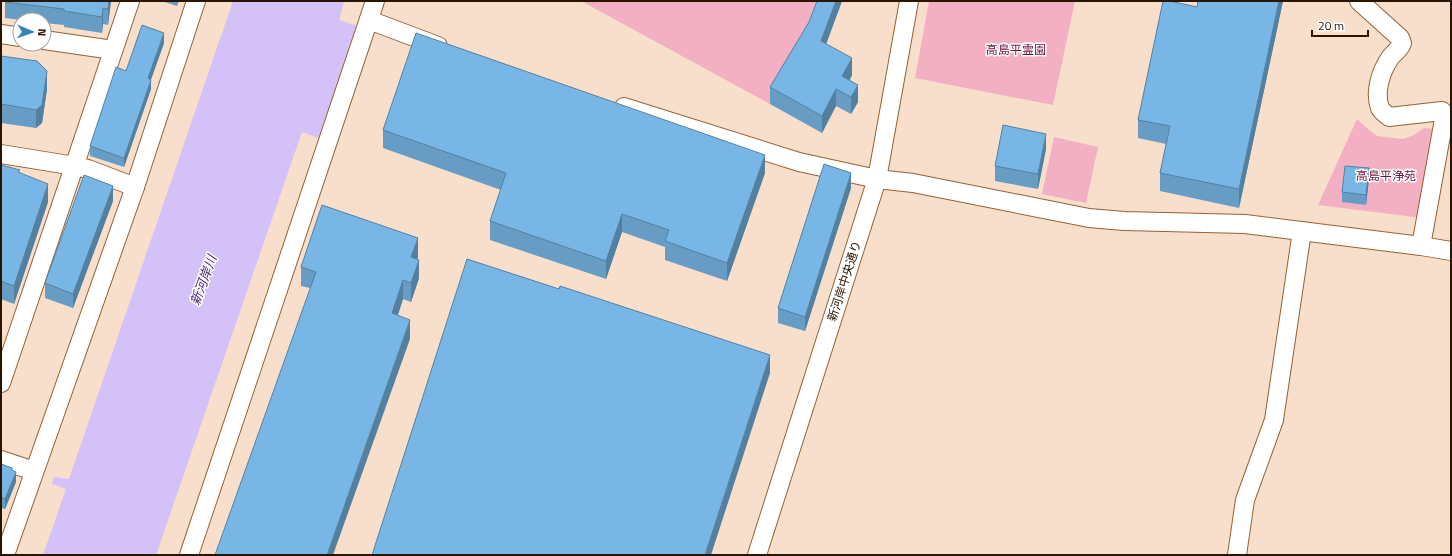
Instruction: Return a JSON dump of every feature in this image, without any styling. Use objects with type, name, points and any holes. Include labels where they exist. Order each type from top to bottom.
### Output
[{"type":"street","points":[[1,383],[130,1]]},
{"type":"street","points":[[4,555],[135,187],[196,1]]},
{"type":"street","points":[[189,555],[375,1]]},
{"type":"street","name":"新河岸中央通り","points":[[756,555],[877,179],[909,1]]},
{"type":"street","points":[[1359,1],[1400,38],[1402,43],[1399,49],[1391,57],[1381,75],[1378,95],[1380,109],[1389,117],[1442,111],[1444,119],[1421,246]]},
{"type":"street","points":[[369,20],[450,50]]},
{"type":"street","points":[[1,34],[12,36]]},
{"type":"street","points":[[52,41],[113,50]]},
{"type":"street","points":[[608,102],[799,162],[877,179],[913,183],[1089,218],[1124,221],[1246,224],[1451,251]]},
{"type":"street","points":[[1,154],[88,169],[135,187]]},
{"type":"street","points":[[1237,555],[1245,500],[1274,420],[1302,232]]},
{"type":"street","points":[[1,460],[34,471]]},
{"type":"green space","points":[[581,1],[823,1],[809,39],[770,104]]},
{"type":"green space","name":"高島平霊園","points":[[929,1],[1075,1],[1053,105],[915,78]]},
{"type":"green space","name":"高島平浄苑","points":[[1357,119],[1377,136],[1403,139],[1414,135],[1424,128],[1437,129],[1422,218],[1318,205]]},
{"type":"green space","points":[[1054,137],[1098,147],[1086,203],[1042,194]]},
{"type":"water","name":"新河岸川","points":[[233,1],[344,1],[339,20],[358,26],[321,139],[302,132],[156,555],[43,555],[66,489],[52,484],[54,477],[69,479]]},
{"type":"building","points":[[5,1],[109,1],[108,9],[103,8],[102,17],[64,11],[64,9]]},
{"type":"building","points":[[817,1],[836,1],[821,41],[852,58],[842,76],[858,85],[851,97],[836,89],[822,116],[770,87],[809,22]]},
{"type":"building","points":[[1163,1],[1170,1],[1197,7],[1198,1],[1279,1],[1239,189],[1160,173],[1170,126],[1138,120]]},
{"type":"building","points":[[142,25],[164,33],[148,78],[151,80],[124,158],[90,146],[116,67],[126,71]]},
{"type":"building","points":[[416,33],[765,155],[727,263],[665,241],[669,230],[622,214],[606,261],[490,221],[506,173],[383,130]]},
{"type":"building","points":[[1,56],[37,61],[47,71],[42,105],[36,110],[1,104]]},
{"type":"building","points":[[1003,125],[1046,134],[1038,174],[995,166]]},
{"type":"building","points":[[824,164],[851,173],[805,317],[778,308]]},
{"type":"building","points":[[1,165],[20,170],[18,172],[48,184],[14,286],[1,281]]},
{"type":"building","points":[[1345,166],[1369,168],[1366,195],[1342,192]]},
{"type":"building","points":[[84,175],[113,186],[73,294],[45,283]]},
{"type":"building","points":[[322,205],[418,238],[411,257],[419,260],[411,283],[403,280],[392,313],[410,320],[327,555],[215,555],[316,272],[301,267]]},
{"type":"building","points":[[467,259],[559,289],[560,286],[770,355],[705,555],[372,555]]},
{"type":"building","points":[[1,464],[12,468],[12,470],[16,472],[5,499],[1,497]]}]
